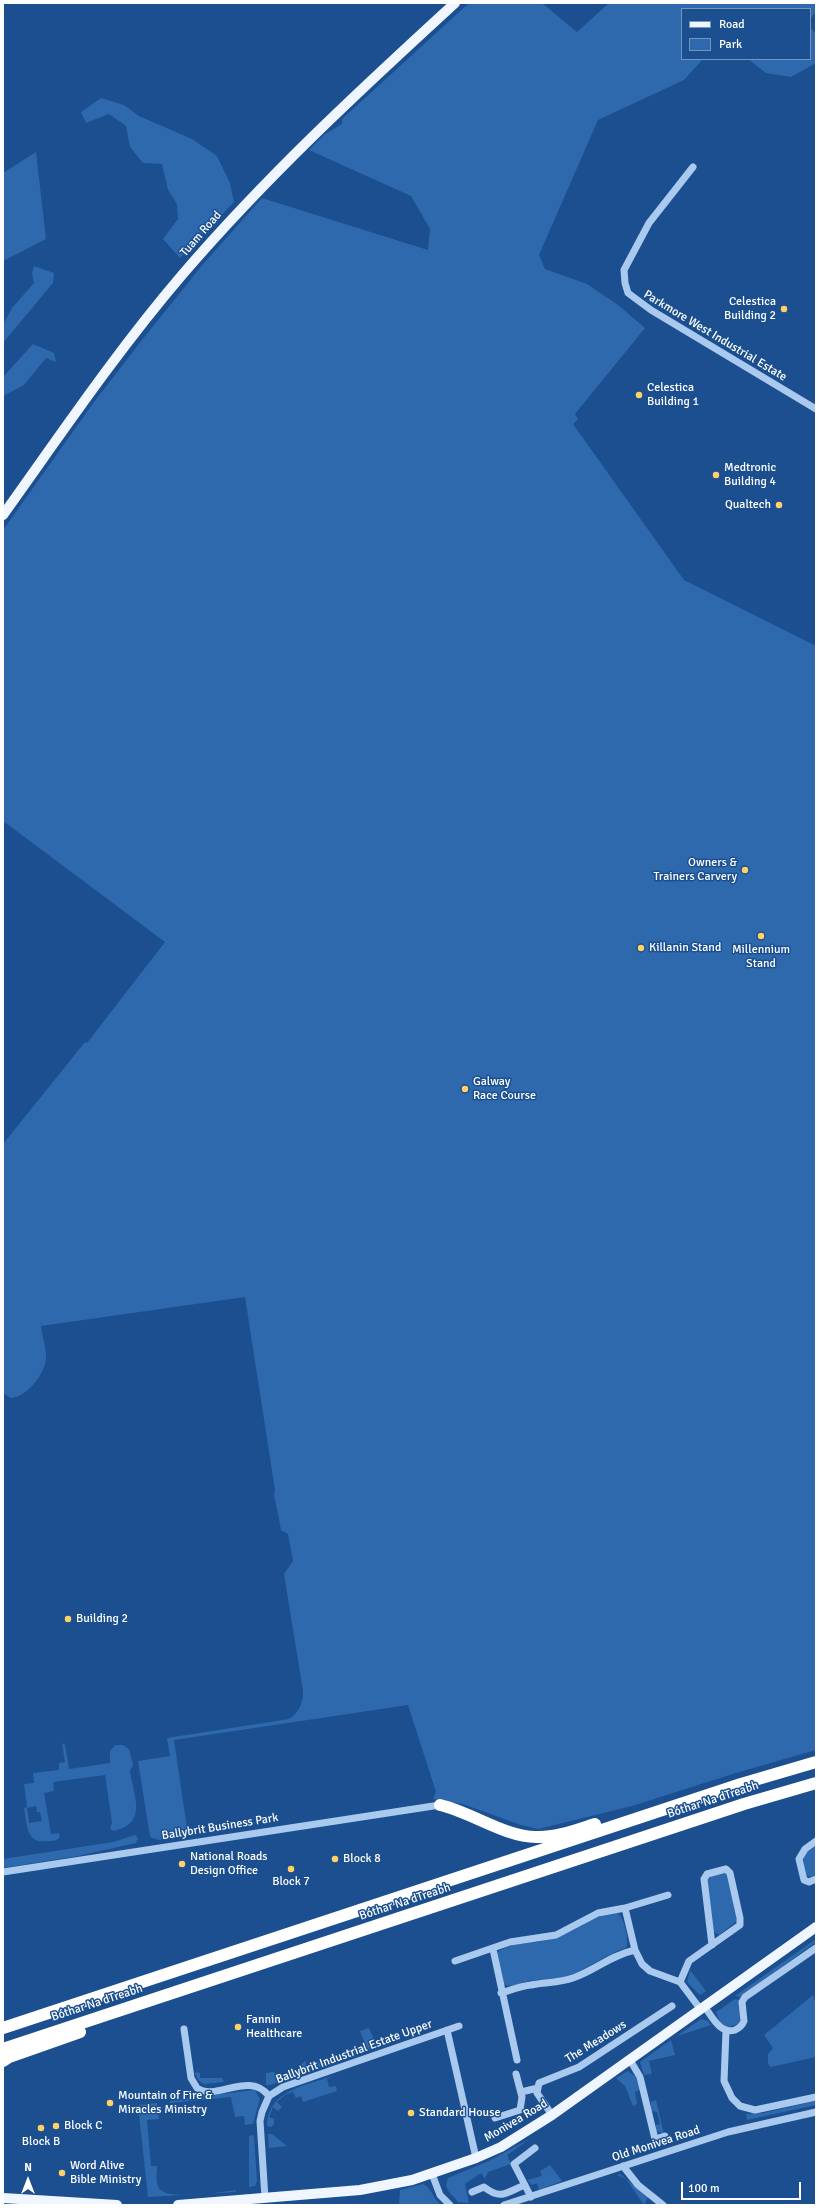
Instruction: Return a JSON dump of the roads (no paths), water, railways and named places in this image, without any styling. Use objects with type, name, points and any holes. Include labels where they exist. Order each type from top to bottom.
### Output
[{"type":"highway","name":"Bóthar Na dTreabh","points":[[3,2028],[644,1816],[816,1762]]},
{"type":"highway","name":"Bóthar Na dTreabh","points":[[3,2049],[737,1806],[816,1783]]},
{"type":"highway","points":[[440,1805],[457,1809],[512,1832],[536,1838],[550,1836],[615,1818],[644,1816]]},
{"type":"highway","points":[[3,2061],[10,2057],[98,2025],[169,1994]]},
{"type":"main road","name":"Tuam Road","points":[[3,516],[132,338],[228,222],[284,163],[341,108],[455,3]]},
{"type":"main road","name":"Monivea Road","points":[[178,2205],[234,2203],[266,2198],[360,2190],[393,2184],[432,2174],[476,2158],[501,2147],[552,2116],[816,1927]]},
{"type":"main road","points":[[3,2198],[117,2205]]},
{"type":"street","name":"Parkmore West Industrial Estate","points":[[693,167],[649,223],[627,262],[624,275],[628,293],[651,310],[816,409]]},
{"type":"street","name":"Ballybrit Business Park","points":[[3,1872],[440,1805]]},
{"type":"street","points":[[816,1841],[803,1850],[799,1859],[804,1880],[809,1882],[816,1880]]},
{"type":"street","points":[[680,1982],[688,1963],[738,1927],[740,1922],[730,1873],[726,1869],[707,1874],[704,1879],[712,1945]]},
{"type":"street","points":[[455,1961],[510,1942],[556,1934],[598,1913],[625,1908],[668,1895]]},
{"type":"street","points":[[625,1908],[635,1950],[642,1964],[647,1969],[680,1982],[702,2009],[726,2031],[735,2030],[742,2025],[744,2019],[742,2002],[745,1997],[816,1948]]},
{"type":"street","points":[[493,1949],[501,1993],[510,2022],[517,2060]]},
{"type":"street","points":[[501,1993],[527,1986],[554,1983],[573,1978],[589,1971],[610,1958],[635,1950]]},
{"type":"street","name":"The Meadows","points":[[538,2088],[539,2083],[545,2079],[579,2066],[672,2006]]},
{"type":"street","name":"Ballybrit Industrial Estate Upper","points":[[266,2198],[260,2121],[269,2096],[283,2087],[459,2026]]},
{"type":"street","name":"Ballybrit Industrial Estate Upper","points":[[184,2029],[190,2078],[197,2088],[207,2091],[254,2085],[265,2090],[269,2096]]},
{"type":"street","name":"Ballybrit Industrial Estate Upper","points":[[447,2030],[476,2158]]},
{"type":"street","points":[[726,2031],[724,2081],[730,2096],[738,2105],[745,2109],[755,2110],[816,2097]]},
{"type":"street","points":[[630,2060],[640,2077],[655,2139],[665,2136]]},
{"type":"street","points":[[495,2118],[520,2110],[521,2092],[516,2074]]},
{"type":"street","points":[[521,2092],[538,2088],[537,2093],[540,2100],[552,2116]]},
{"type":"street","name":"Old Monivea Road","points":[[504,2205],[744,2128],[816,2112]]},
{"type":"street","points":[[531,2197],[515,2162],[535,2148]]},
{"type":"street","points":[[623,2166],[638,2185],[663,2205]]},
{"type":"street","points":[[432,2174],[440,2195],[450,2205]]},
{"type":"street","points":[[472,2192],[484,2187],[492,2193],[499,2195],[525,2185]]},
{"type":"place","name":"Celestica Building 2","points":[[784,309]]},
{"type":"place","name":"Celestica Building 1","points":[[639,395]]},
{"type":"place","name":"Medtronic Building 4","points":[[716,475]]},
{"type":"place","name":"Qualtech","points":[[779,505]]},
{"type":"place","name":"Owners & Trainers Carvery","points":[[745,870]]},
{"type":"place","name":"Millennium Stand","points":[[761,936]]},
{"type":"place","name":"Killanin Stand","points":[[641,948]]},
{"type":"place","name":"Galway Race Course","points":[[465,1089]]},
{"type":"place","name":"Building 2","points":[[68,1619]]},
{"type":"place","name":"Block 8","points":[[335,1859]]},
{"type":"place","name":"National Roads Design Office","points":[[182,1864]]},
{"type":"place","name":"Block 7","points":[[291,1869]]},
{"type":"place","name":"Fannin Healthcare","points":[[238,2027]]},
{"type":"place","name":"Mountain of Fire & Miracles Ministry","points":[[110,2103]]},
{"type":"place","name":"Standard House","points":[[411,2113]]},
{"type":"place","name":"Block C","points":[[56,2126]]},
{"type":"place","name":"Block B","points":[[41,2128]]},
{"type":"place","name":"Word Alive Bible Ministry","points":[[62,2173]]}]
